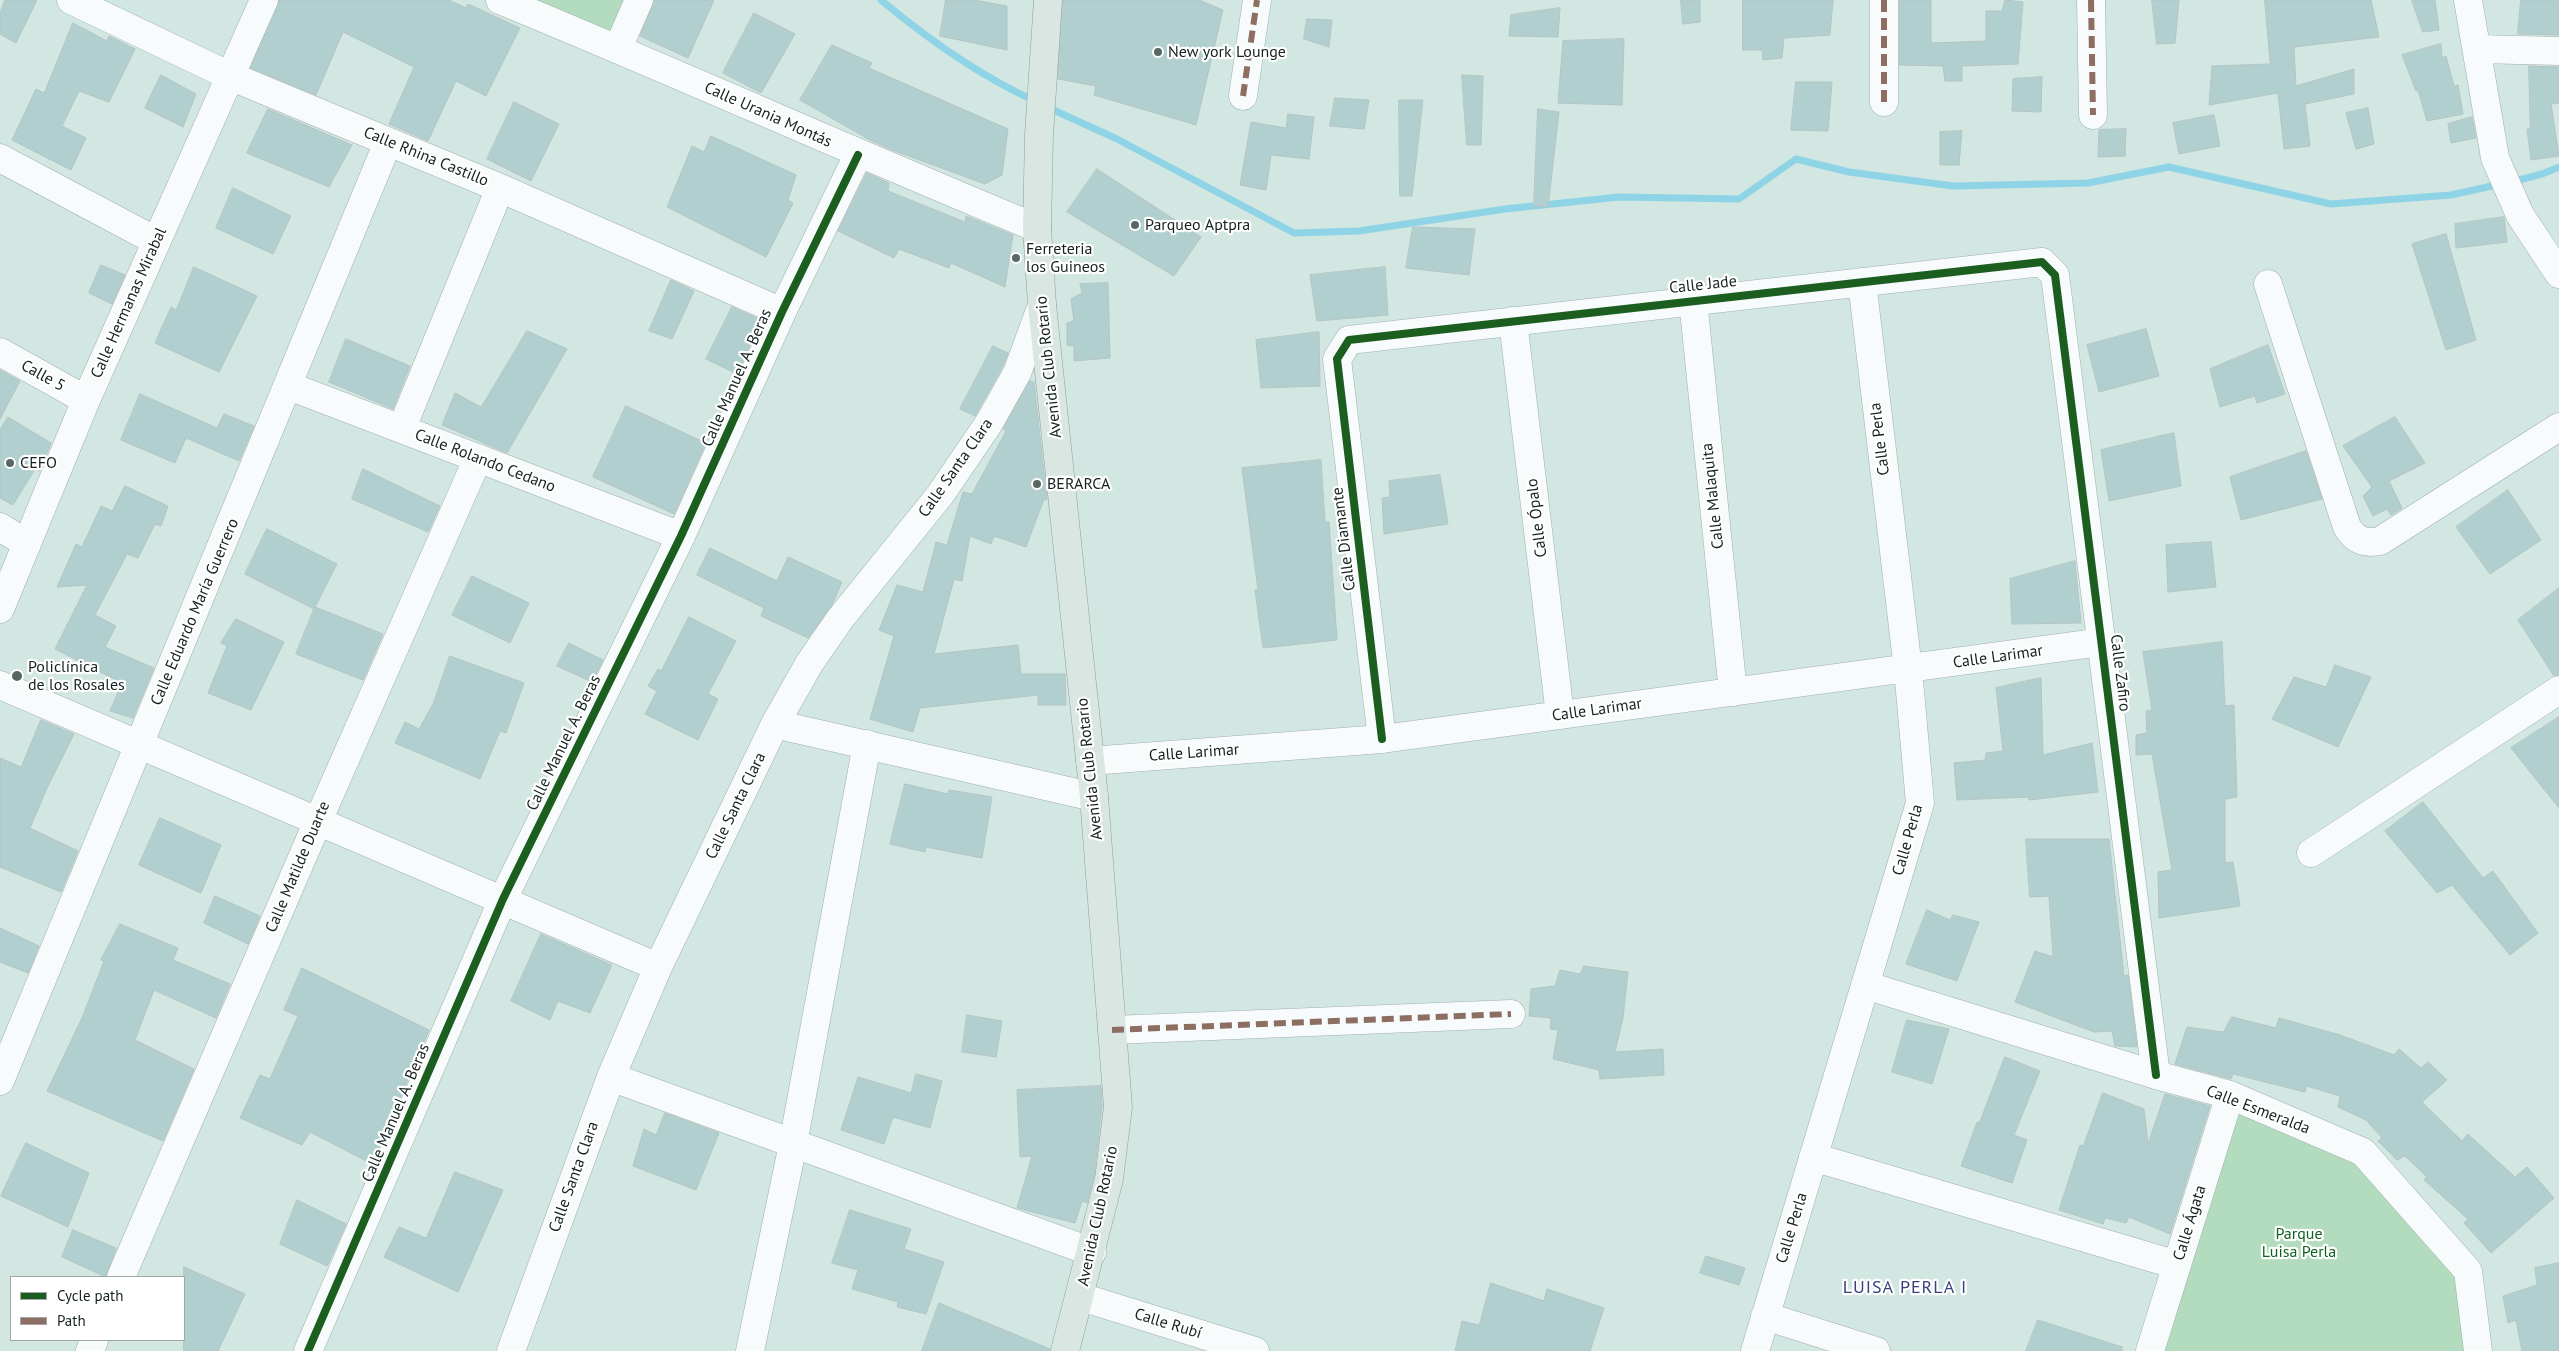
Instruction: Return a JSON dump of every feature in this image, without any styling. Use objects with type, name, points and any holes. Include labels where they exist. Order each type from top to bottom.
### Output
[{"type":"main road","name":"Avenida Club Rotario","points":[[1048,0],[1037,228],[1042,305],[1094,797],[1118,1107],[1109,1179],[1081,1297],[1065,1351]]},
{"type":"street","name":"Calle Rhina Castillo","points":[[71,0],[230,76],[500,188],[782,312]]},
{"type":"street","name":"Calle Hermanas Mirabal","points":[[0,609],[86,400],[264,0]]},
{"type":"street","name":"Calle Urania Montás","points":[[500,0],[618,48],[858,155],[1037,228]]},
{"type":"street","points":[[618,48],[639,0]]},
{"type":"street","points":[[1242,96],[1257,0]]},
{"type":"street","points":[[1884,0],[1884,102]]},
{"type":"street","points":[[2091,0],[2093,115]]},
{"type":"street","points":[[2468,0],[2478,49],[2495,158],[2520,215],[2559,274]]},
{"type":"street","points":[[2478,49],[2559,51]]},
{"type":"street","name":"Calle Eduardo María Guerrero","points":[[0,1081],[289,386],[388,142]]},
{"type":"street","name":"Calle Manuel A. Beras","points":[[308,1351],[503,899],[681,536],[782,312],[858,155]]},
{"type":"street","points":[[0,158],[156,242]]},
{"type":"street","points":[[402,428],[500,188]]},
{"type":"street","name":"Calle Jade","points":[[1349,340],[2034,261],[2046,264],[2055,275]]},
{"type":"street","name":"Calle Zafiro","points":[[2055,275],[2156,1075]]},
{"type":"street","name":"Calle Perla","points":[[1755,1351],[1920,803],[1908,669],[1862,282]]},
{"type":"street","points":[[2268,284],[2347,527],[2353,537],[2362,542],[2380,540],[2559,427]]},
{"type":"street","name":"Calle Malaquita","points":[[1693,300],[1734,692]]},
{"type":"street","name":"Calle Santa Clara","points":[[511,1351],[611,1077],[658,967],[775,724],[809,664],[835,626],[940,495],[989,423],[1017,373],[1042,305]]},
{"type":"street","name":"Calle Ópalo","points":[[1513,321],[1560,715]]},
{"type":"street","name":"Calle Diamante","points":[[1349,340],[1337,359],[1382,739]]},
{"type":"street","name":"Calle 5","points":[[0,352],[86,400]]},
{"type":"street","name":"Calle Rolando Cedano","points":[[289,386],[681,536]]},
{"type":"street","name":"Calle Matilde Duarte","points":[[121,1276],[318,821],[478,458]]},
{"type":"street","points":[[0,527],[27,544]]},
{"type":"street","name":"Calle Larimar","points":[[1090,761],[1382,739],[2102,642]]},
{"type":"street","points":[[0,685],[658,967]]},
{"type":"street","points":[[2311,853],[2559,690]]},
{"type":"street","points":[[775,724],[1094,797]]},
{"type":"street","points":[[750,1351],[793,1144],[867,744]]},
{"type":"street","name":"Calle Esmeralda","points":[[1865,984],[2156,1075],[2230,1095],[2363,1152],[2468,1271],[2478,1351]]},
{"type":"street","points":[[1112,1030],[1511,1014]]},
{"type":"street","points":[[611,1077],[1092,1252]]},
{"type":"street","name":"Calle Ágata","points":[[2150,1351],[2230,1095]]},
{"type":"street","points":[[1813,1157],[2177,1264]]},
{"type":"street","name":"Calle Rubí","points":[[1081,1297],[1255,1351]]},
{"type":"street","points":[[1765,1316],[1876,1351]]},
{"type":"green space","points":[[524,0],[626,0],[614,38]]},
{"type":"green space","name":"Parque Luisa Perla","points":[[2230,1095],[2363,1152],[2468,1271],[2478,1351],[2154,1351]]},
{"type":"building","points":[[5,0],[37,0],[16,43],[0,34],[0,14]]},
{"type":"building","points":[[279,0],[449,0],[466,8],[468,4],[520,28],[486,96],[456,81],[428,141],[389,124],[414,67],[343,32],[316,95],[251,68]]},
{"type":"building","points":[[655,0],[714,0],[688,58],[640,36]]},
{"type":"building","points":[[946,0],[974,0],[1007,6],[1007,50],[940,36]]},
{"type":"building","name":"New york Lounge","points":[[1063,0],[1199,0],[1223,10],[1196,125],[1094,95],[1096,86],[1058,79]]},
{"type":"building","points":[[1681,0],[1700,0],[1700,22],[1683,24]]},
{"type":"building","points":[[1743,0],[1833,0],[1830,35],[1784,38],[1782,58],[1763,60],[1762,50],[1743,50]]},
{"type":"building","points":[[1900,0],[1931,0],[1931,43],[1986,41],[1986,11],[2002,11],[2005,0],[2023,2],[2018,64],[1962,66],[1962,81],[1945,81],[1943,66],[1900,65]]},
{"type":"building","points":[[2152,0],[2179,0],[2175,43],[2157,44]]},
{"type":"building","points":[[2265,0],[2371,0],[2379,37],[2294,47],[2296,86],[2354,69],[2354,94],[2305,104],[2310,146],[2284,149],[2278,93],[2209,105],[2212,66],[2270,64]]},
{"type":"building","points":[[2412,0],[2435,0],[2439,30],[2423,32]]},
{"type":"building","points":[[2521,0],[2559,0],[2559,35],[2518,34]]},
{"type":"building","points":[[1560,8],[1558,37],[1509,36],[1511,15]]},
{"type":"building","points":[[754,13],[795,34],[761,93],[723,73]]},
{"type":"building","points":[[1307,19],[1332,20],[1329,47],[1304,39]]},
{"type":"building","points":[[73,23],[107,41],[109,36],[135,49],[109,102],[79,91],[62,126],[86,138],[71,170],[12,140],[36,89],[44,93]]},
{"type":"building","points":[[1624,39],[1622,105],[1558,103],[1563,41]]},
{"type":"building","points":[[2441,44],[2442,58],[2446,56],[2454,86],[2458,85],[2463,114],[2427,121],[2418,90],[2416,91],[2402,55]]},
{"type":"building","points":[[832,45],[872,63],[869,68],[1008,129],[1002,175],[985,184],[892,150],[870,140],[800,100]]},
{"type":"building","points":[[2529,66],[2559,67],[2559,103],[2551,104],[2559,156],[2531,160],[2527,129],[2530,129]]},
{"type":"building","points":[[161,75],[196,94],[183,127],[145,108]]},
{"type":"building","points":[[1462,75],[1483,76],[1481,145],[1467,145]]},
{"type":"building","points":[[2042,77],[2041,112],[2012,111],[2013,79]]},
{"type":"building","points":[[1796,82],[1832,82],[1828,131],[1791,130]]},
{"type":"building","points":[[1335,98],[1369,100],[1364,129],[1330,126]]},
{"type":"building","points":[[1399,100],[1423,100],[1412,196],[1400,196]]},
{"type":"building","points":[[514,102],[559,124],[531,181],[487,159]]},
{"type":"building","points":[[2368,108],[2374,144],[2356,149],[2346,113]]},
{"type":"building","points":[[268,109],[352,145],[329,187],[247,153]]},
{"type":"building","points":[[1538,109],[1559,112],[1548,207],[1534,206]]},
{"type":"building","points":[[1288,114],[1314,117],[1309,159],[1271,155],[1266,190],[1240,185],[1251,122],[1286,128]]},
{"type":"building","points":[[2214,115],[2220,146],[2179,154],[2173,123]]},
{"type":"building","points":[[2472,117],[2476,138],[2451,143],[2448,124]]},
{"type":"building","points":[[2126,129],[2125,156],[2098,157],[2099,130]]},
{"type":"building","points":[[1962,131],[1959,165],[1940,165],[1940,132]]},
{"type":"building","points":[[711,136],[796,175],[788,200],[793,203],[766,257],[667,207],[692,146],[704,152]]},
{"type":"building","name":"Parqueo Aptpra","points":[[1097,169],[1201,237],[1174,276],[1067,212]]},
{"type":"building","points":[[867,173],[889,183],[888,191],[965,222],[966,216],[1013,235],[1005,287],[951,263],[949,268],[899,249],[894,258],[838,231]]},
{"type":"building","points":[[233,188],[291,216],[273,254],[216,228]]},
{"type":"building","points":[[2504,217],[2507,242],[2456,248],[2455,224]]},
{"type":"building","points":[[1413,227],[1475,229],[1469,275],[1406,268]]},
{"type":"building","points":[[2446,234],[2476,340],[2446,350],[2412,244]]},
{"type":"building","points":[[101,265],[125,275],[112,304],[89,293]]},
{"type":"building","points":[[194,267],[257,296],[219,372],[155,343],[171,307],[176,310]]},
{"type":"building","points":[[1385,267],[1388,315],[1317,321],[1310,275]]},
{"type":"building","points":[[671,280],[694,291],[672,339],[649,331]]},
{"type":"building","points":[[1108,283],[1110,358],[1074,361],[1074,346],[1067,345],[1067,323],[1074,321],[1071,299],[1082,293],[1080,284]]},
{"type":"building","points":[[732,307],[761,320],[737,374],[706,359]]},
{"type":"building","points":[[2146,329],[2159,376],[2099,392],[2087,345]]},
{"type":"building","points":[[527,331],[567,349],[507,453],[442,425],[455,393],[481,407]]},
{"type":"building","points":[[1319,332],[1320,386],[1261,388],[1256,340]]},
{"type":"building","points":[[346,339],[410,366],[393,409],[329,382]]},
{"type":"building","points":[[2268,345],[2285,394],[2257,403],[2255,396],[2220,407],[2210,369]]},
{"type":"building","points":[[993,346],[1008,353],[1003,366],[975,416],[960,409]]},
{"type":"building","points":[[0,370],[20,381],[0,419]]},
{"type":"building","points":[[1030,381],[1034,382],[1047,500],[1044,499],[1026,547],[994,536],[991,544],[970,536],[962,581],[954,579],[934,654],[1018,645],[1021,674],[1065,674],[1066,705],[1038,705],[1038,695],[920,708],[913,732],[870,719],[894,636],[879,630],[897,585],[923,592],[936,542],[947,545],[963,492],[972,494],[1006,431],[1003,429]]},
{"type":"building","points":[[140,394],[217,428],[224,414],[254,426],[239,461],[186,438],[175,463],[121,440]]},
{"type":"building","points":[[626,406],[706,443],[674,514],[593,477]]},
{"type":"building","points":[[8,417],[51,443],[40,471],[35,469],[13,505],[0,498],[0,430]]},
{"type":"building","points":[[2395,417],[2425,463],[2389,481],[2402,508],[2391,515],[2387,509],[2373,516],[2363,496],[2372,487],[2343,446]]},
{"type":"building","points":[[2174,433],[2181,486],[2109,501],[2101,450]]},
{"type":"building","points":[[2306,451],[2322,499],[2241,520],[2230,477]]},
{"type":"building","points":[[1321,460],[1325,522],[1329,522],[1337,640],[1263,648],[1255,590],[1258,590],[1242,468]]},
{"type":"building","points":[[363,469],[440,506],[428,532],[352,499]]},
{"type":"building","points":[[1440,475],[1448,524],[1384,534],[1382,498],[1390,497],[1389,481]]},
{"type":"building","points":[[125,486],[168,506],[161,526],[155,524],[138,558],[127,554],[95,615],[116,626],[105,647],[154,668],[133,718],[110,711],[122,683],[55,649],[87,585],[57,587],[76,544],[82,547],[101,506],[112,511]]},
{"type":"building","points":[[2508,490],[2541,540],[2490,574],[2456,527]]},
{"type":"building","points":[[267,529],[337,564],[314,609],[245,574]]},
{"type":"building","points":[[2211,542],[2216,587],[2168,592],[2166,545]]},
{"type":"building","points":[[710,548],[777,581],[788,557],[842,582],[832,605],[808,638],[761,616],[764,608],[697,575]]},
{"type":"building","points":[[2075,561],[2081,623],[2012,624],[2010,579]]},
{"type":"building","points":[[472,576],[529,603],[510,643],[452,615]]},
{"type":"building","points":[[2559,588],[2559,675],[2554,676],[2518,620]]},
{"type":"building","points":[[315,607],[383,634],[363,680],[296,654]]},
{"type":"building","points":[[689,617],[736,641],[708,694],[718,699],[698,740],[645,714],[657,691],[648,686],[658,669],[661,671]]},
{"type":"building","points":[[236,619],[284,642],[251,710],[208,693],[227,646],[221,643]]},
{"type":"building","points":[[2222,642],[2225,706],[2234,705],[2237,797],[2225,799],[2225,863],[2233,862],[2240,906],[2159,918],[2158,872],[2172,870],[2152,754],[2136,755],[2136,735],[2147,733],[2146,711],[2152,710],[2143,652]]},
{"type":"building","points":[[569,643],[603,660],[592,682],[557,666]]},
{"type":"building","points":[[450,656],[524,683],[506,733],[500,731],[480,779],[395,743],[405,722],[419,729],[433,704]]},
{"type":"building","points":[[2335,665],[2371,677],[2338,747],[2272,719],[2294,677],[2326,687]]},
{"type":"building","points":[[2041,678],[2043,755],[2092,743],[2098,792],[2029,800],[2029,797],[1957,800],[1954,763],[1985,760],[1986,753],[2003,751],[1996,688]]},
{"type":"building","points":[[2559,717],[2559,808],[2511,748]]},
{"type":"building","points":[[41,720],[74,734],[48,786],[30,828],[78,851],[61,892],[0,867],[0,758],[21,767]]},
{"type":"building","points":[[905,784],[948,794],[949,790],[992,797],[982,858],[926,847],[925,852],[890,844]]},
{"type":"building","points":[[2423,802],[2483,878],[2493,871],[2538,933],[2510,955],[2452,885],[2437,893],[2385,831]]},
{"type":"building","points":[[160,818],[221,845],[201,893],[139,865]]},
{"type":"building","points":[[2026,839],[2109,839],[2124,976],[2128,975],[2137,1047],[2115,1046],[2112,1031],[2094,1032],[2015,1002],[2035,951],[2053,957],[2049,896],[2030,897]]},
{"type":"building","points":[[215,896],[260,916],[248,944],[204,923]]},
{"type":"building","points":[[1927,910],[1950,920],[1953,915],[1979,922],[1957,981],[1906,964]]},
{"type":"building","points":[[120,924],[178,948],[173,960],[230,984],[216,1018],[154,990],[135,1040],[194,1069],[163,1141],[47,1091],[82,1018],[104,961],[101,960]]},
{"type":"building","points":[[0,928],[39,946],[28,973],[0,962]]},
{"type":"building","points":[[541,934],[612,965],[590,1013],[558,1001],[550,1020],[511,1001]]},
{"type":"building","points":[[1584,966],[1628,972],[1623,1018],[1615,1052],[1663,1049],[1664,1075],[1600,1079],[1599,1070],[1553,1059],[1558,1030],[1550,1029],[1551,1018],[1529,1016],[1531,989],[1555,986],[1560,970],[1580,974]]},
{"type":"building","points":[[302,968],[429,1030],[372,1164],[310,1132],[302,1145],[240,1118],[260,1075],[270,1079],[298,1016],[284,1010]]},
{"type":"building","points":[[967,1015],[1002,1021],[996,1057],[962,1052]]},
{"type":"building","points":[[2232,1017],[2276,1028],[2279,1018],[2340,1035],[2394,1055],[2399,1049],[2421,1068],[2428,1062],[2447,1080],[2422,1102],[2462,1141],[2468,1134],[2515,1177],[2527,1167],[2554,1198],[2491,1253],[2464,1223],[2468,1219],[2424,1180],[2427,1177],[2405,1156],[2397,1160],[2378,1141],[2382,1138],[2366,1120],[2338,1107],[2340,1096],[2307,1086],[2305,1092],[2233,1074],[2231,1079],[2175,1064],[2187,1027],[2223,1032]]},
{"type":"building","points":[[1907,1020],[1949,1029],[1932,1084],[1892,1072]]},
{"type":"building","points":[[2005,1057],[2040,1071],[2014,1135],[2027,1140],[2012,1183],[1961,1166],[1977,1122],[1979,1123]]},
{"type":"building","points":[[916,1074],[942,1081],[930,1128],[893,1117],[884,1144],[841,1130],[858,1077],[911,1093]]},
{"type":"building","points":[[1101,1086],[1102,1107],[1094,1176],[1087,1203],[1082,1201],[1075,1223],[1017,1208],[1032,1156],[1020,1157],[1017,1090]]},
{"type":"building","points":[[2103,1093],[2144,1109],[2148,1144],[2165,1094],[2210,1106],[2170,1234],[2129,1217],[2126,1223],[2105,1218],[2103,1224],[2059,1210],[2080,1145],[2083,1146]]},
{"type":"building","points":[[665,1113],[719,1133],[696,1190],[633,1166],[644,1129],[656,1135]]},
{"type":"building","points":[[26,1143],[89,1173],[68,1227],[1,1196]]},
{"type":"building","points":[[455,1172],[503,1190],[458,1292],[384,1257],[399,1227],[426,1238]]},
{"type":"building","points":[[297,1200],[346,1224],[327,1266],[280,1244]]},
{"type":"building","points":[[850,1210],[911,1229],[904,1249],[944,1262],[926,1314],[897,1307],[898,1302],[852,1289],[858,1270],[832,1263]]},
{"type":"building","points":[[73,1230],[116,1248],[106,1276],[62,1257]]},
{"type":"building","points":[[1706,1256],[1745,1268],[1739,1285],[1700,1273]]},
{"type":"building","points":[[2559,1263],[2559,1351],[2522,1351],[2516,1320],[2508,1323],[2503,1296],[2537,1285],[2535,1268]]},
{"type":"building","points":[[184,1267],[245,1294],[218,1351],[184,1351]]},
{"type":"building","points":[[1491,1283],[1544,1301],[1547,1289],[1604,1308],[1590,1351],[1455,1351],[1462,1321],[1479,1325]]},
{"type":"building","points":[[939,1303],[1050,1349],[1050,1351],[922,1351]]},
{"type":"building","points":[[2038,1320],[2122,1347],[2122,1351],[2026,1351]]},
{"type":"waterway","points":[[881,0],[955,56],[994,80],[1035,101]]},
{"type":"waterway","points":[[1047,107],[1117,139],[1294,233],[1359,231],[1505,209],[1619,197],[1739,199],[1796,159],[1849,172],[1953,186],[2088,183],[2169,167],[2331,204],[2451,195],[2501,184]]},
{"type":"waterway","points":[[2511,182],[2542,174],[2559,167]]},
{"type":"marked path","points":[[1243,96],[1257,0]]},
{"type":"marked path","points":[[1884,0],[1884,102]]},
{"type":"marked path","points":[[2091,0],[2093,115]]},
{"type":"marked path","points":[[1112,1030],[1511,1014]]},
{"type":"cycle path","points":[[308,1351],[503,899],[681,536],[782,312],[858,155]]},
{"type":"cycle path","points":[[1382,739],[1337,359],[1349,340],[2042,262],[2055,275],[2156,1075]]},
{"type":"place","name":"New york Lounge","points":[[1158,52]]},
{"type":"place","name":"Parqueo Aptpra","points":[[1135,225]]},
{"type":"place","name":"Ferreteria los Guineos","points":[[1016,258]]},
{"type":"place","name":"CEFO","points":[[10,463]]},
{"type":"place","name":"BERARCA","points":[[1037,484]]},
{"type":"place","name":"Policlínica de los Rosales","points":[[17,676]]},
{"type":"district","name":"LUISA PERLA I","points":[[1905,1288]]}]
